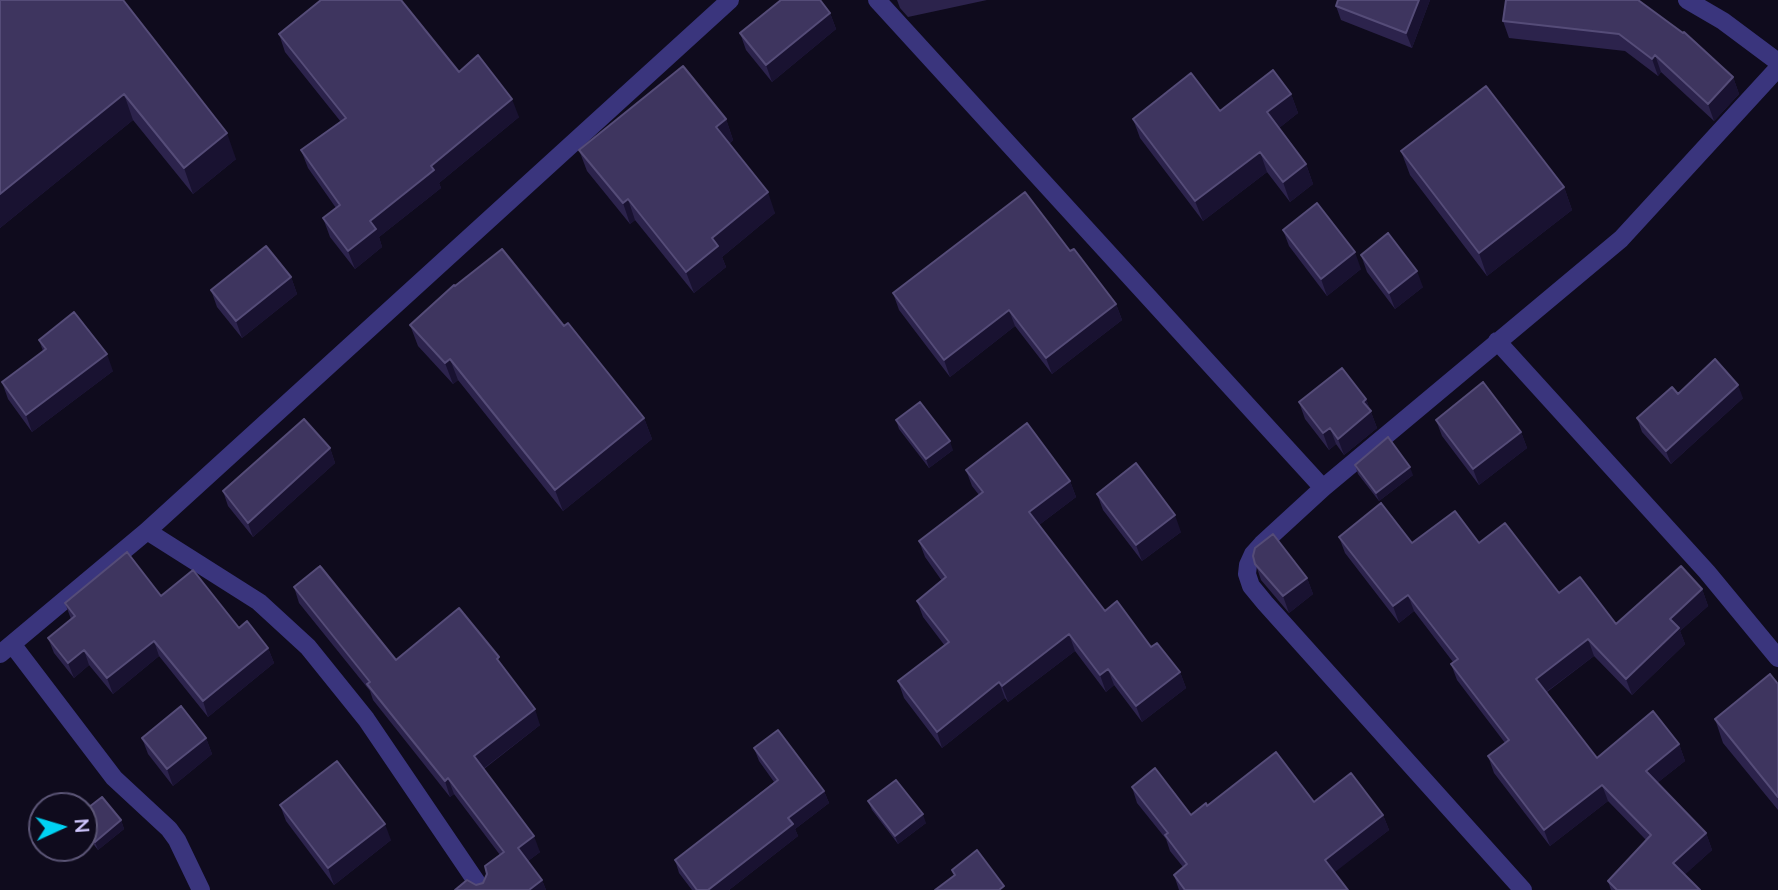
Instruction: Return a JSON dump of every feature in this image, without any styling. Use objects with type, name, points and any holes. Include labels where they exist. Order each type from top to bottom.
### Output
[{"type":"street","points":[[201,890],[169,829],[114,778],[6,649],[147,531],[730,0]]},
{"type":"street","points":[[877,0],[1323,488]]},
{"type":"street","points":[[1687,0],[1778,62]]},
{"type":"street","points":[[1523,890],[1251,586],[1247,574],[1248,565],[1254,554],[1323,488],[1621,239],[1778,68]]},
{"type":"street","points":[[1497,341],[1706,572],[1778,658]]},
{"type":"street","points":[[147,531],[259,602],[307,647],[366,719],[482,890]]},
{"type":"building","points":[[0,0],[123,0],[227,133],[184,168],[124,94],[0,194]]},
{"type":"building","points":[[321,0],[401,0],[459,72],[478,55],[512,99],[431,166],[434,170],[370,221],[376,229],[348,251],[323,218],[340,205],[301,150],[346,118],[279,34]]},
{"type":"building","points":[[781,0],[820,0],[830,13],[766,65],[740,33]]},
{"type":"building","points":[[1338,0],[1419,0],[1406,33],[1336,6]]},
{"type":"building","points":[[1506,0],[1638,0],[1684,32],[1733,77],[1708,104],[1655,55],[1652,59],[1619,34],[1503,21]]},
{"type":"building","points":[[683,66],[726,119],[716,127],[768,192],[712,238],[718,246],[686,272],[628,199],[623,203],[579,150]]},
{"type":"building","points":[[1273,70],[1291,94],[1267,112],[1306,164],[1283,182],[1260,152],[1195,201],[1133,119],[1191,73],[1220,111]]},
{"type":"building","points":[[1486,86],[1564,187],[1479,253],[1401,151]]},
{"type":"building","points":[[1025,192],[1070,251],[1074,249],[1116,304],[1046,358],[1009,310],[944,360],[893,293]]},
{"type":"building","points":[[1317,203],[1355,252],[1321,279],[1283,230]]},
{"type":"building","points":[[1388,233],[1417,271],[1389,293],[1361,255]]},
{"type":"building","points":[[266,246],[291,277],[236,321],[211,290]]},
{"type":"building","points":[[502,249],[564,326],[568,323],[644,418],[555,490],[450,359],[445,363],[410,325],[454,285]]},
{"type":"building","points":[[74,312],[107,354],[26,415],[2,382],[46,349],[39,340]]},
{"type":"building","points":[[1715,359],[1738,385],[1666,451],[1637,418],[1672,387],[1678,394]]},
{"type":"building","points":[[1342,368],[1366,399],[1363,402],[1371,411],[1338,439],[1330,428],[1323,433],[1299,402]]},
{"type":"building","points":[[1483,382],[1521,432],[1473,469],[1436,420]]},
{"type":"building","points":[[920,402],[950,441],[926,459],[896,420]]},
{"type":"building","points":[[304,419],[330,448],[248,523],[223,491]]},
{"type":"building","points":[[1027,423],[1070,481],[1029,512],[1105,611],[1117,601],[1151,647],[1157,643],[1180,672],[1136,706],[1108,669],[1100,675],[1069,634],[1002,686],[999,682],[937,732],[898,681],[949,642],[917,601],[946,577],[919,541],[983,492],[966,470]]},
{"type":"building","points":[[1388,437],[1410,467],[1376,493],[1355,465]]},
{"type":"building","points":[[1136,463],[1175,515],[1136,545],[1097,494]]},
{"type":"building","points":[[1381,503],[1412,543],[1455,511],[1479,543],[1505,523],[1559,593],[1580,577],[1616,624],[1681,566],[1702,589],[1670,619],[1679,628],[1626,679],[1588,639],[1536,679],[1597,758],[1653,711],[1679,744],[1646,771],[1706,833],[1673,863],[1700,890],[1617,890],[1608,881],[1651,835],[1602,785],[1544,830],[1488,756],[1509,740],[1451,664],[1458,659],[1408,595],[1393,606],[1339,537]]},
{"type":"building","points":[[1273,534],[1307,578],[1283,596],[1255,564],[1253,556],[1255,548]]},
{"type":"building","points":[[127,552],[161,596],[193,570],[239,628],[247,621],[268,648],[203,701],[154,641],[107,678],[84,650],[68,663],[48,638],[75,616],[65,603]]},
{"type":"building","points":[[320,566],[396,660],[459,608],[499,657],[497,659],[535,709],[474,756],[534,836],[518,848],[542,880],[529,890],[455,890],[467,880],[476,885],[483,883],[487,874],[485,866],[504,852],[448,778],[445,781],[367,684],[370,682],[294,587]]},
{"type":"building","points":[[1770,674],[1778,684],[1778,797],[1715,719]]},
{"type":"building","points":[[181,706],[206,738],[167,769],[142,738]]},
{"type":"building","points":[[778,730],[824,791],[788,818],[793,824],[708,890],[697,890],[675,860],[778,780],[754,748]]},
{"type":"building","points":[[1276,752],[1314,802],[1351,773],[1383,815],[1325,860],[1348,890],[1185,890],[1174,875],[1187,864],[1165,835],[1168,833],[1132,787],[1155,768],[1191,815],[1206,803],[1207,806]]},
{"type":"building","points":[[337,761],[385,824],[328,868],[280,805]]},
{"type":"building","points":[[896,780],[923,814],[895,836],[868,801]]},
{"type":"building","points":[[102,797],[121,820],[98,839],[98,800]]},
{"type":"building","points":[[977,850],[1004,886],[999,890],[935,890],[955,875],[952,870]]}]
